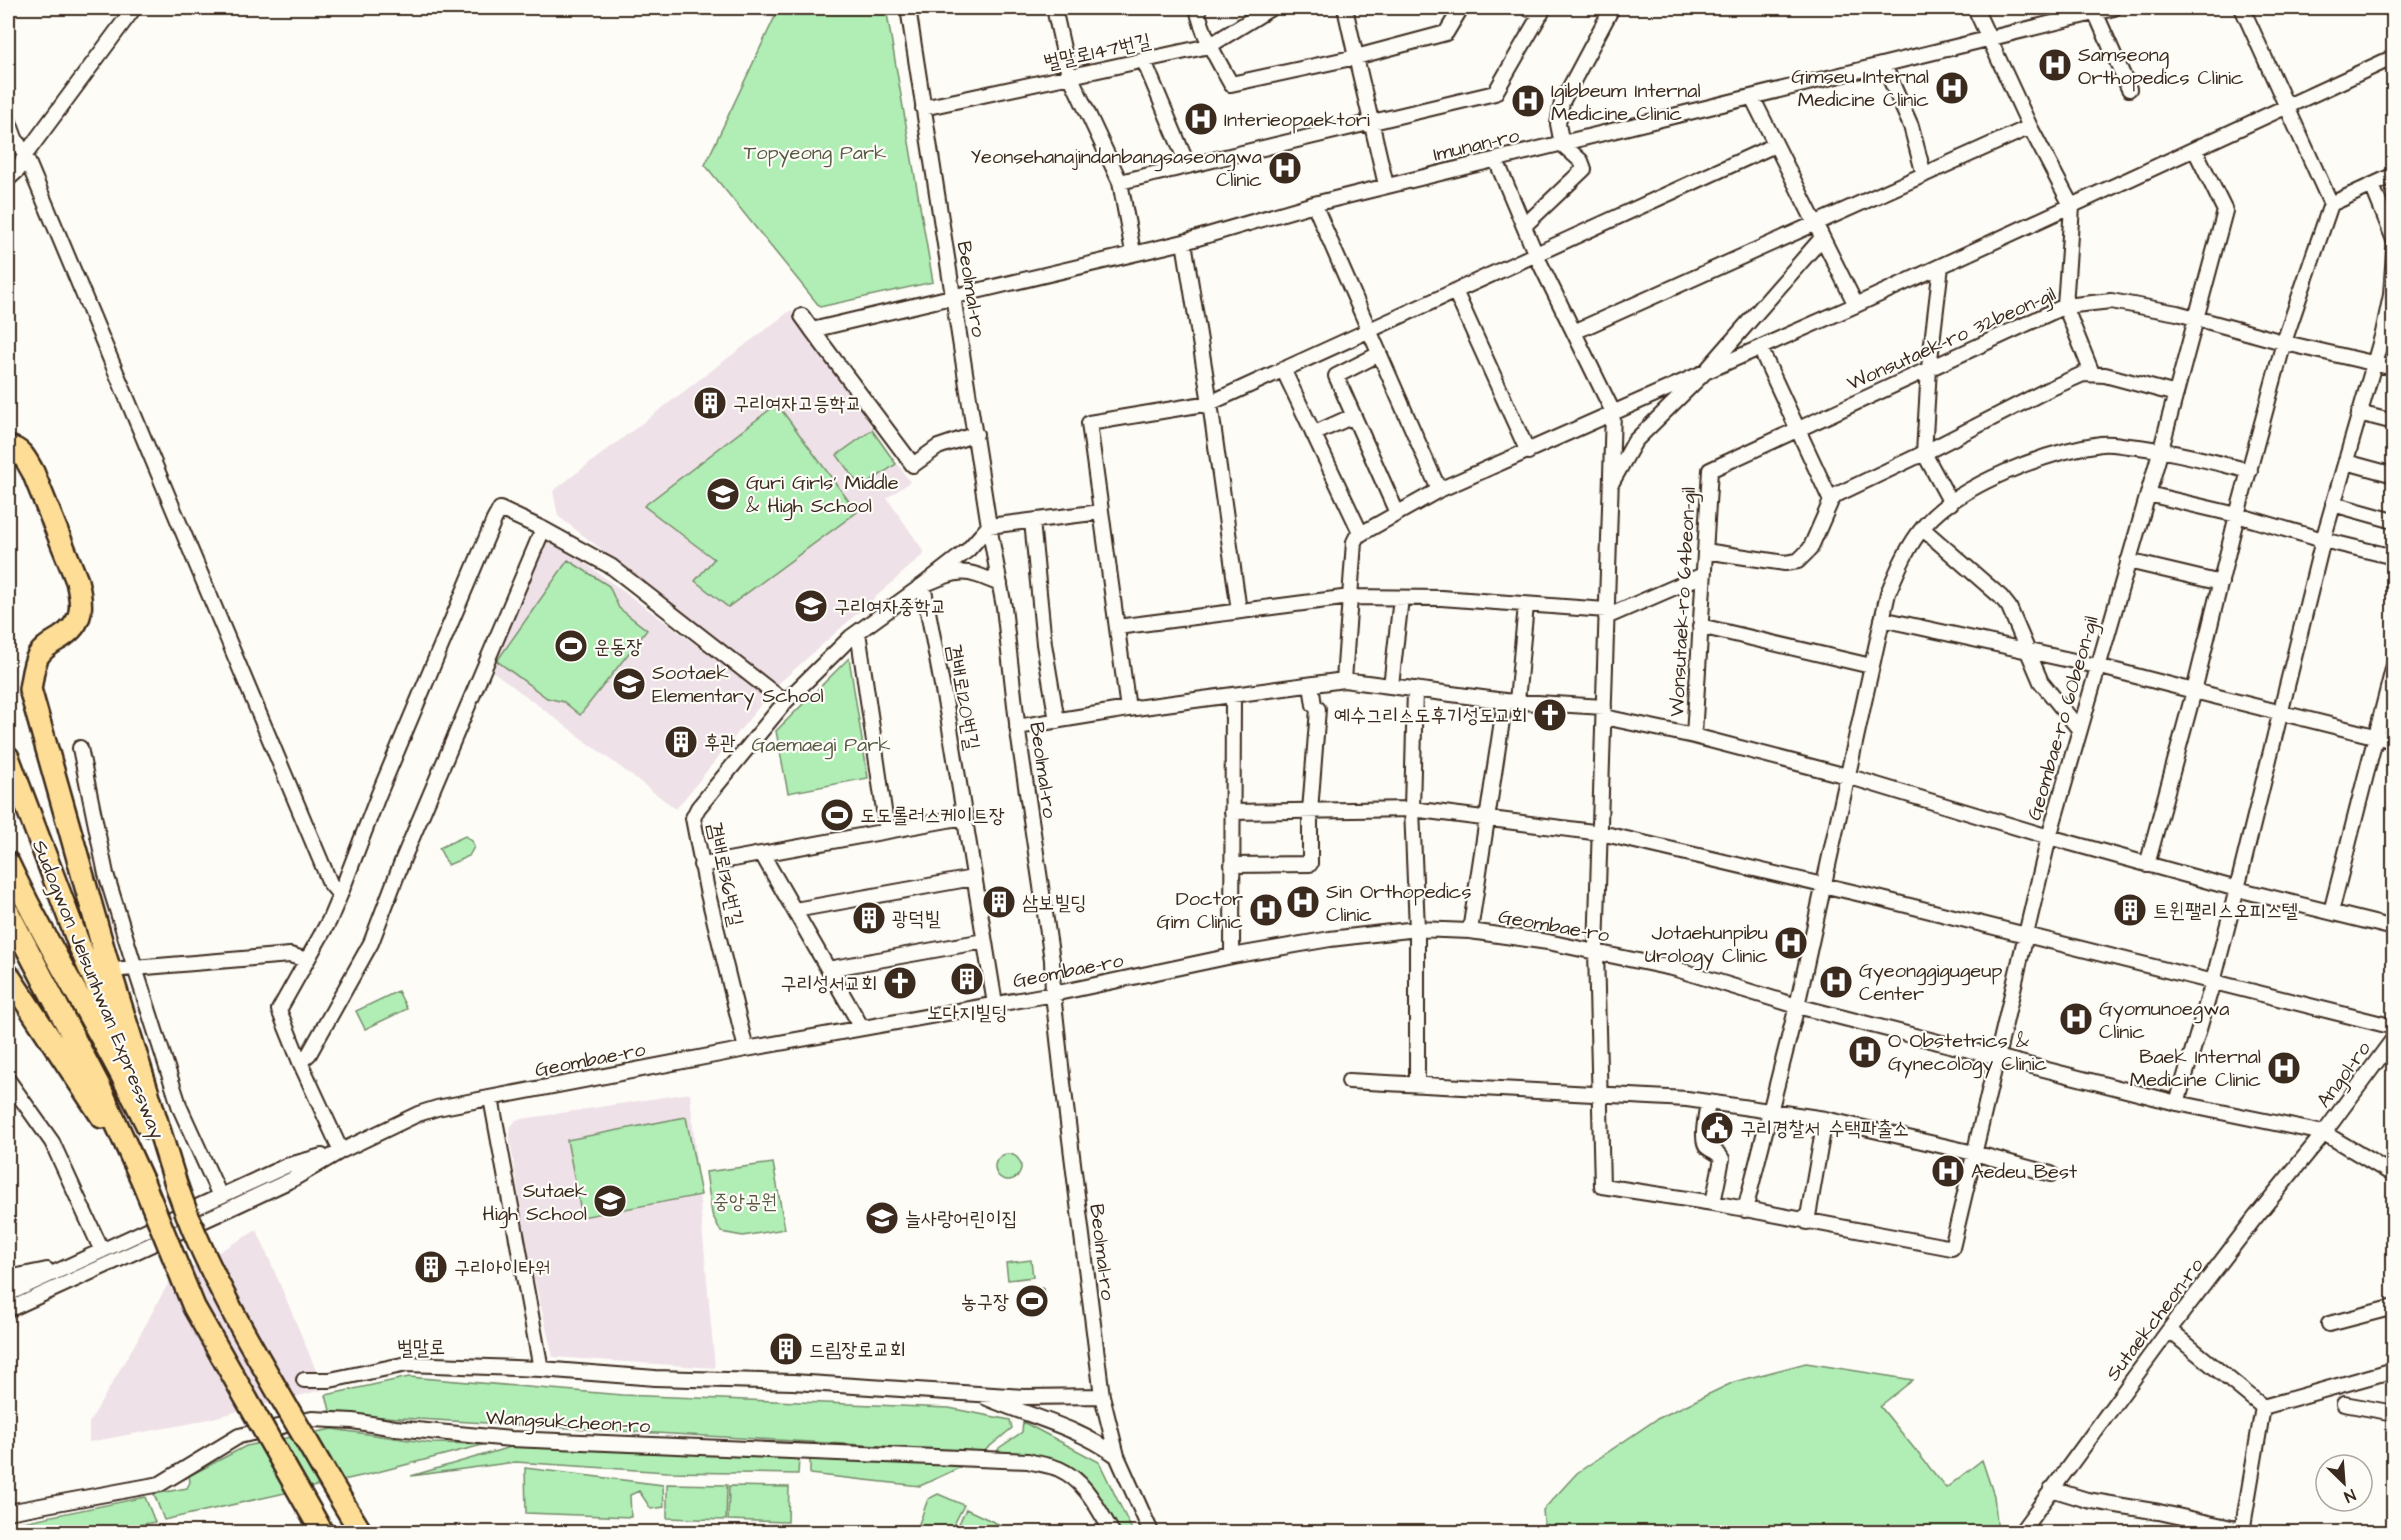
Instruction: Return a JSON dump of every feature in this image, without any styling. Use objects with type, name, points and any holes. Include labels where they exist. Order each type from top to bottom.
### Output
[{"type":"highway","points":[[8,447],[16,448],[33,472],[77,581],[81,598],[81,613],[69,632],[45,647],[36,658],[30,689],[106,958],[177,1187]]},
{"type":"highway","name":"Sudogwon Je1sunhwan Expressway","points":[[8,757],[80,947],[118,1035],[186,1215],[223,1293],[266,1372],[361,1533]]},
{"type":"highway","name":"Sudogwon Je1sunhwan Expressway","points":[[8,863],[63,970],[111,1055],[177,1187]]},
{"type":"highway","name":"Sudogwon Je1sunhwan Expressway","points":[[8,912],[99,1086],[143,1182],[194,1307],[322,1533]]},
{"type":"highway","name":"Sudogwon Je1sunhwan Expressway","points":[[8,975],[143,1182]]},
{"type":"street","points":[[8,179],[18,170],[25,155],[135,8]]},
{"type":"street","name":"Beolmal-ro","points":[[908,8],[922,108],[1000,584],[1017,727],[1052,960],[1053,994],[1102,1396],[1117,1456],[1151,1533]]},
{"type":"street","points":[[1054,8],[1071,76],[1120,182],[1133,252]]},
{"type":"street","points":[[1197,8],[1201,27],[1209,46],[1231,84],[1356,57],[1446,33],[1461,8]]},
{"type":"street","name":"벌말로147번길","points":[[922,108],[1209,46],[1270,8]]},
{"type":"street","points":[[1345,8],[1386,186]]},
{"type":"street","points":[[1120,182],[1496,93],[1543,11],[1527,8]]},
{"type":"street","points":[[1524,226],[1584,169],[1581,161],[1562,144],[1558,124],[1562,102],[1612,8]]},
{"type":"street","points":[[1975,8],[2030,126],[2072,207],[2065,306],[2092,373]]},
{"type":"street","name":"Imunan-ro","points":[[812,330],[1133,252],[1184,242],[1314,204],[2114,8]]},
{"type":"street","points":[[2147,865],[2284,342],[2331,204],[2242,8]]},
{"type":"street","points":[[2095,12],[2129,89]]},
{"type":"street","points":[[1344,681],[1354,542],[1361,534],[1439,490],[1856,305],[2394,57]]},
{"type":"street","points":[[1144,61],[1188,166]]},
{"type":"street","points":[[1884,65],[1911,126],[1924,175]]},
{"type":"street","points":[[1752,98],[1856,305]]},
{"type":"street","points":[[8,119],[330,883],[340,895]]},
{"type":"street","points":[[1574,332],[2030,126]]},
{"type":"street","points":[[1128,709],[1089,423],[1210,403],[1775,145]]},
{"type":"street","name":"Geombae-ro 60beon-gil","points":[[1807,1222],[1952,1248],[2049,837],[2161,449],[2225,211],[2195,150]]},
{"type":"street","points":[[1496,160],[1536,255],[1613,412],[1596,951],[1602,1186],[1713,1203],[1807,1222],[1825,1119]]},
{"type":"street","points":[[2331,204],[2394,175]]},
{"type":"street","points":[[2372,185],[2394,240]]},
{"type":"street","points":[[1314,204],[1439,490]]},
{"type":"street","points":[[1610,485],[1635,441],[1705,372],[1821,239]]},
{"type":"street","points":[[1184,242],[1210,403],[1239,610]]},
{"type":"street","points":[[2177,1103],[2213,982],[2323,540],[2374,363],[2391,295],[2394,252]]},
{"type":"street","points":[[1941,266],[1929,368],[1924,453],[1951,503]]},
{"type":"street","points":[[1455,291],[1528,452]]},
{"type":"street","name":"Wonsutaek-ro 32beon-gil","points":[[1710,470],[2065,306],[2111,301],[2197,318],[2284,342],[2394,368]]},
{"type":"street","points":[[802,316],[913,465],[938,447],[976,434]]},
{"type":"street","points":[[1760,348],[1831,501]]},
{"type":"street","points":[[1379,354],[1336,376],[1397,513]]},
{"type":"street","points":[[1283,369],[1361,534]]},
{"type":"street","points":[[1705,551],[1785,562],[1798,561],[1810,549],[1831,501],[1836,495],[2083,374],[2092,373],[2176,394]]},
{"type":"street","points":[[2359,413],[2394,422]]},
{"type":"street","points":[[1313,434],[1353,416]]},
{"type":"street","points":[[1745,1210],[1797,1006],[1888,593],[1903,558],[1923,529],[1951,503],[1974,487],[2038,459],[2103,444],[2161,449],[2250,471]]},
{"type":"street","points":[[2346,462],[2394,475]]},
{"type":"street","name":"Wonsutaek-ro 64beon-gil","points":[[1694,736],[1710,470]]},
{"type":"street","points":[[2148,494],[2238,515],[2323,540],[2394,557]]},
{"type":"street","points":[[2333,504],[2394,521]]},
{"type":"street","points":[[341,1151],[279,1010],[329,921],[378,796],[500,509],[543,529],[612,567],[785,702]]},
{"type":"street","points":[[923,585],[968,550],[989,526],[1101,512]]},
{"type":"street","points":[[1032,521],[1044,645],[1057,721]]},
{"type":"street","points":[[300,1062],[309,1054],[371,943],[403,859],[543,529]]},
{"type":"street","points":[[1923,529],[2001,597],[2009,607],[2041,682],[2079,729]]},
{"type":"street","points":[[2128,561],[2221,583]]},
{"type":"street","points":[[923,585],[961,570],[971,571],[1000,584]]},
{"type":"street","points":[[1117,627],[1350,597],[1441,598],[1606,614],[1703,575]]},
{"type":"street","name":"겸배로136번길","points":[[746,1049],[701,865],[693,818],[698,808],[785,702],[858,632],[923,585]]},
{"type":"street","name":"겸배로120번길","points":[[923,585],[949,722],[995,1004]]},
{"type":"street","points":[[1391,686],[1401,598]]},
{"type":"street","points":[[1470,931],[1487,818],[1511,701],[1526,605]]},
{"type":"street","points":[[1882,619],[2097,666],[2394,741]]},
{"type":"street","points":[[1700,626],[1871,666]]},
{"type":"street","points":[[858,632],[886,831]]},
{"type":"street","points":[[2331,912],[2394,665]]},
{"type":"street","points":[[1017,727],[1128,709],[1344,681],[1604,712],[1847,776],[2147,865],[2394,928]]},
{"type":"street","points":[[1232,866],[1310,864],[1310,811],[1318,709],[1314,705],[1311,685]]},
{"type":"street","points":[[1415,689],[1412,809],[1417,929],[1417,1084]]},
{"type":"street","points":[[1232,956],[1233,697]]},
{"type":"street","points":[[80,748],[106,874],[129,969],[180,1108],[220,1196]]},
{"type":"street","points":[[1232,812],[1412,809],[1601,833],[2394,1027]]},
{"type":"street","points":[[701,865],[964,818]]},
{"type":"street","points":[[762,854],[862,1028]]},
{"type":"street","points":[[795,910],[973,878]]},
{"type":"street","name":"Geombae-ro","points":[[79,1278],[283,1184],[341,1151],[427,1111],[746,1049],[1053,994],[1232,956],[1330,939],[1417,929],[1470,931],[1548,942],[1676,969],[1797,1006],[2177,1103],[2324,1133],[2394,1174]]},
{"type":"street","points":[[828,969],[984,941]]},
{"type":"street","points":[[129,969],[290,954],[307,960]]},
{"type":"street","name":"Angol-ro","points":[[2324,1133],[2394,1038]]},
{"type":"street","points":[[8,1080],[52,1142],[102,1251]]},
{"type":"street","points":[[1349,1081],[1600,1093],[1771,1110],[1825,1119],[1974,1153],[2051,1174]]},
{"type":"street","points":[[491,1098],[541,1369]]},
{"type":"street","points":[[1708,1102],[1703,1141],[1707,1147],[1719,1153],[1722,1159],[1713,1203]]},
{"type":"street","name":"Sutaekcheon-ro","points":[[2021,1533],[2169,1330],[2324,1133]]},
{"type":"street","name":"Geombae-ro","points":[[73,1264],[286,1166],[341,1151]]},
{"type":"street","points":[[8,1278],[73,1264]]},
{"type":"street","points":[[8,1294],[73,1264]]},
{"type":"street","points":[[8,1310],[79,1278]]},
{"type":"street","points":[[8,1318],[79,1278]]},
{"type":"street","points":[[2329,1324],[2394,1307]]},
{"type":"street","points":[[2169,1330],[2263,1407]]},
{"type":"street","name":"벌말로","points":[[304,1380],[330,1380],[407,1364],[541,1369],[655,1378],[793,1382],[1024,1397],[1102,1396]]},
{"type":"street","points":[[2263,1407],[2394,1370]]},
{"type":"street","points":[[977,1394],[1024,1414],[1059,1424],[1099,1443],[1117,1456]]},
{"type":"street","points":[[2344,1404],[2394,1413]]},
{"type":"street","points":[[2051,1489],[2087,1500],[2159,1512],[2245,1532],[2263,1407]]},
{"type":"street","name":"Wangsukcheon-ro","points":[[8,1512],[160,1484],[239,1436],[312,1419],[353,1421],[395,1428],[511,1439],[1028,1461],[1059,1468],[1076,1479],[1089,1493],[1112,1533]]},
{"type":"shaded area","name":"Guri Girls' Middle & High School","points":[[791,310],[910,482],[887,498],[925,553],[777,685],[558,516],[553,491]]},
{"type":"shaded area","name":"Sootaek Elementary School","points":[[544,533],[767,697],[676,809],[491,670]]},
{"type":"shaded area","name":"Sutaek High School","points":[[690,1093],[715,1368],[553,1357],[530,1260],[510,1141],[510,1128],[516,1120]]},
{"type":"shaded area","points":[[257,1230],[316,1370],[322,1390],[193,1423],[89,1442],[89,1423],[170,1280]]},
{"type":"green space","name":"Topyeong Park","points":[[779,8],[886,8],[933,282],[820,307],[705,165]]},
{"type":"green space","points":[[777,404],[857,512],[728,607],[695,581],[714,559],[644,506]]},
{"type":"green space","points":[[872,430],[896,464],[861,488],[837,455]]},
{"type":"green space","name":"운동장","points":[[568,560],[609,586],[619,608],[647,630],[580,715],[564,702],[547,698],[497,661]]},
{"type":"green space","name":"Gaemaegi Park","points":[[849,658],[868,778],[788,793],[776,731]]},
{"type":"green space","points":[[465,836],[472,841],[474,847],[469,856],[448,865],[439,848]]},
{"type":"green space","points":[[398,991],[407,1009],[365,1029],[356,1011]]},
{"type":"green space","points":[[686,1117],[701,1195],[582,1217],[567,1140]]},
{"type":"green space","points":[[1008,1154],[1017,1158],[1021,1167],[1017,1176],[1008,1180],[999,1176],[995,1167],[999,1158]]},
{"type":"green space","name":"중앙공원","points":[[773,1163],[785,1229],[743,1236],[721,1232],[712,1214],[706,1172]]},
{"type":"green space","points":[[1031,1260],[1033,1277],[1008,1280],[1006,1263]]},
{"type":"green space","name":"농구장","points":[[1043,1288],[1046,1312],[1022,1315],[1019,1291]]},
{"type":"green space","points":[[1806,1363],[1913,1380],[1880,1406],[1946,1488],[1982,1460],[1994,1496],[1998,1532],[1733,1532],[1729,1525],[1681,1528],[1661,1532],[1545,1532],[1543,1510],[1577,1473],[1657,1419],[1734,1382]]},
{"type":"green space","points":[[409,1377],[622,1395],[949,1408],[1010,1420],[1012,1428],[983,1452],[331,1414],[326,1395]]},
{"type":"green space","points":[[1023,1422],[1099,1462],[1133,1532],[1120,1532],[1096,1491],[1075,1469],[1047,1459],[997,1452],[999,1448],[1022,1432]]},
{"type":"green space","points":[[332,1429],[430,1443],[486,1444],[370,1474],[164,1520],[154,1494],[187,1488],[190,1482],[189,1476],[246,1446]]},
{"type":"green space","points":[[536,1444],[799,1459],[798,1474],[667,1472],[515,1462],[411,1476],[514,1446]]},
{"type":"green space","points":[[810,1458],[963,1466],[920,1486],[810,1474]]},
{"type":"green space","points":[[525,1468],[663,1485],[664,1507],[651,1509],[639,1491],[630,1495],[631,1517],[526,1513]]},
{"type":"green space","points":[[667,1484],[727,1485],[726,1520],[667,1518]]},
{"type":"green space","points":[[729,1486],[789,1487],[788,1522],[728,1520]]},
{"type":"green space","points":[[938,1494],[964,1505],[950,1532],[916,1532],[928,1499]]},
{"type":"green space","points":[[145,1497],[155,1522],[101,1532],[8,1532],[8,1525]]},
{"type":"green space","points":[[966,1509],[1015,1532],[955,1532]]},
{"type":"tunnel","points":[[8,975],[71,972]]},
{"type":"place","name":"Samseong Orthopedics Clinic","points":[[2055,65]]},
{"type":"place","name":"Gimseu Internal Medicine Clinic","points":[[1952,88]]},
{"type":"place","name":"Igibbeum Internal Medicine Clinic","points":[[1528,101]]},
{"type":"place","name":"Interieopaektori","points":[[1201,119]]},
{"type":"place","name":"Yeonsehanajindanbangsaseongwa Clinic","points":[[1285,168]]},
{"type":"place","name":"구리여자고등학교","points":[[710,403]]},
{"type":"place","name":"Guri Girls' Middle & High School","points":[[723,494]]},
{"type":"place","name":"구리여자중학교","points":[[811,606]]},
{"type":"place","name":"운동장","points":[[571,646]]},
{"type":"place","name":"Sootaek Elementary School","points":[[629,684]]},
{"type":"place","name":"예수그리스도후기성도교회","points":[[1550,715]]},
{"type":"place","name":"후관","points":[[681,742]]},
{"type":"place","name":"도도롤러스케이트장","points":[[837,815]]},
{"type":"place","name":"삼보빌딩","points":[[999,902]]},
{"type":"place","name":"Sin Orthopedics Clinic","points":[[1303,902]]},
{"type":"place","name":"Doctor Gim Clinic","points":[[1266,910]]},
{"type":"place","name":"트윈팰리스오피스텔","points":[[2130,910]]},
{"type":"place","name":"광덕빌","points":[[869,918]]},
{"type":"place","name":"Jotaehunpibu Urology Clinic","points":[[1791,943]]},
{"type":"place","name":"노다지빌딩","points":[[967,979]]},
{"type":"place","name":"Gyeonggigugeup Center","points":[[1836,982]]},
{"type":"place","name":"구리성서교회","points":[[900,983]]},
{"type":"place","name":"Gyomunoegwa Clinic","points":[[2076,1019]]},
{"type":"place","name":"O Obstetrics & Gynecology Clinic","points":[[1865,1052]]},
{"type":"place","name":"Baek Internal Medicine Clinic","points":[[2284,1068]]},
{"type":"place","name":"구리경찰서 수택파출소","points":[[1717,1128]]},
{"type":"place","name":"Aedeu Best","points":[[1948,1171]]},
{"type":"place","name":"Sutaek High School","points":[[610,1201]]},
{"type":"place","name":"늘사랑어린이집","points":[[882,1218]]},
{"type":"place","name":"구리아이타워","points":[[431,1267]]},
{"type":"place","name":"농구장","points":[[1032,1301]]},
{"type":"place","name":"드림장로교회","points":[[786,1349]]}]
